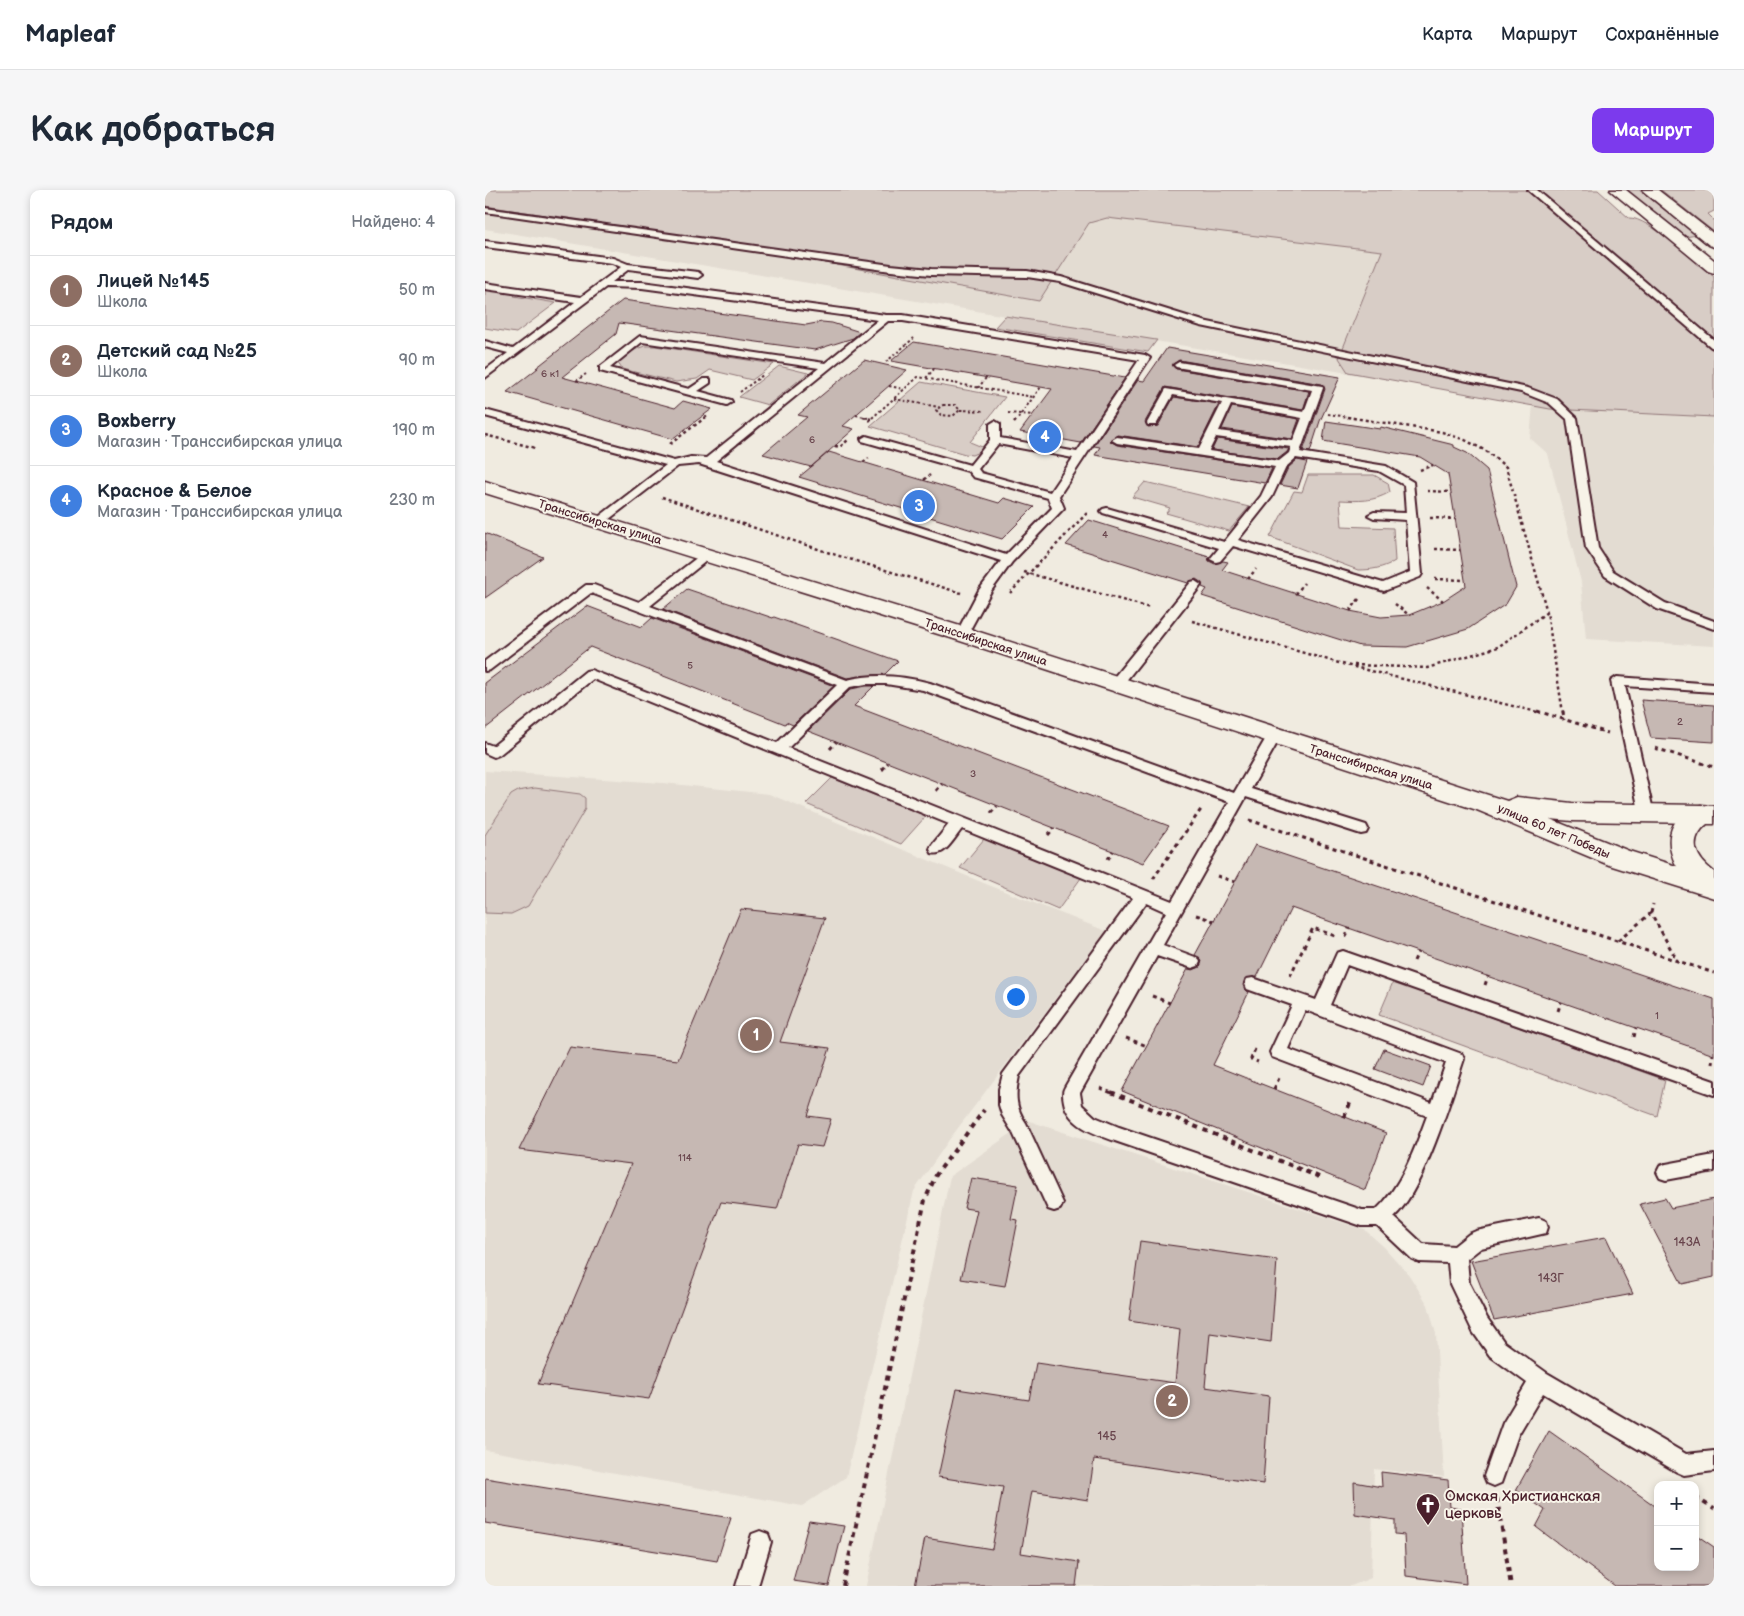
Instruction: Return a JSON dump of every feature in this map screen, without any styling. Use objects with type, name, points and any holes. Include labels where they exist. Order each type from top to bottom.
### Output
[{"type":"main road","points":[[1617,190],[1714,268]]},
{"type":"main road","points":[[1649,190],[1714,242]]},
{"type":"main road","name":"Транссибирская улица","points":[[485,487],[962,634],[1485,803]]},
{"type":"main road","name":"улица 60 лет Победы","points":[[1485,803],[1572,812],[1647,815],[1707,814]]},
{"type":"main road","name":"улица 60 лет Победы","points":[[1485,803],[1619,858],[1714,888]]},
{"type":"main road","name":"улица 60 лет Победы","points":[[1707,814],[1685,828],[1682,847],[1692,869],[1714,888]]},
{"type":"lane","points":[[1532,190],[1714,345]]},
{"type":"lane","points":[[485,210],[891,268],[931,272],[1027,274],[1061,280],[1201,322],[1524,390],[1553,401],[1572,418],[1592,548],[1609,573],[1661,606],[1714,624]]},
{"type":"lane","points":[[485,244],[613,261],[627,266],[698,276]]},
{"type":"lane","points":[[485,375],[627,266]]},
{"type":"lane","points":[[642,285],[659,270]]},
{"type":"lane","points":[[603,284],[642,285],[886,318],[903,318],[1145,358],[1053,496]]},
{"type":"lane","points":[[485,286],[583,300]]},
{"type":"lane","points":[[708,462],[886,318]]},
{"type":"lane","points":[[965,328],[975,318]]},
{"type":"lane","points":[[727,402],[603,369],[640,339],[827,366]]},
{"type":"lane","points":[[485,344],[515,352]]},
{"type":"lane","points":[[1179,364],[1318,388],[1296,449],[1281,466],[1265,497],[1216,559]]},
{"type":"lane","points":[[691,392],[707,381]]},
{"type":"lane","points":[[1152,423],[1170,392],[1308,416]]},
{"type":"lane","points":[[1202,454],[1228,402]]},
{"type":"lane","points":[[485,413],[674,464]]},
{"type":"lane","points":[[972,469],[995,440],[995,424]]},
{"type":"lane","points":[[1107,511],[1384,586],[1416,574],[1409,484],[1382,468],[1212,433]]},
{"type":"lane","points":[[866,439],[972,469],[977,475],[1053,496]]},
{"type":"lane","points":[[995,440],[1079,456]]},
{"type":"lane","points":[[1117,440],[1281,466]]},
{"type":"lane","points":[[600,521],[674,464],[685,460],[708,462],[1006,563]]},
{"type":"lane","points":[[962,634],[985,590],[1006,563],[1058,508],[1053,496]]},
{"type":"lane","points":[[1374,515],[1411,517]]},
{"type":"lane","points":[[641,607],[707,555]]},
{"type":"lane","points":[[1115,684],[1195,585]]},
{"type":"lane","points":[[485,667],[590,588],[846,684]]},
{"type":"lane","points":[[485,748],[494,752],[591,674],[959,822],[1147,889],[1175,909]]},
{"type":"lane","points":[[779,749],[846,684],[864,679],[887,679],[925,686],[1237,801],[1361,829]]},
{"type":"lane","points":[[1647,815],[1617,682],[1714,688]]},
{"type":"lane","points":[[1253,984],[1455,1059],[1432,1129],[1393,1207],[1380,1217],[1362,1218],[1115,1133],[1089,1122],[1074,1109],[1071,1092],[1274,736]]},
{"type":"lane","points":[[937,849],[959,822]]},
{"type":"lane","points":[[1054,1203],[1020,1128],[1011,1115],[1008,1105],[1008,1089],[1011,1074],[1147,889]]},
{"type":"lane","points":[[1153,948],[1192,962]]},
{"type":"lane","points":[[1320,1009],[1343,957],[1714,1088]]},
{"type":"lane","points":[[1301,1002],[1279,1052],[1437,1112]]},
{"type":"lane","points":[[1666,1172],[1714,1163]]},
{"type":"lane","points":[[1380,1217],[1419,1252],[1457,1255],[1476,1240],[1539,1227]]},
{"type":"lane","points":[[1457,1255],[1460,1284],[1480,1325],[1497,1349],[1540,1380],[1684,1466],[1714,1461]]},
{"type":"lane","points":[[1494,1476],[1510,1430],[1540,1380]]},
{"type":"lane","points":[[747,1586],[760,1542]]},
{"type":"path","points":[[886,362],[914,338]]},
{"type":"path","points":[[664,449],[783,360]]},
{"type":"path","points":[[926,379],[935,369]]},
{"type":"path","points":[[576,381],[582,376]]},
{"type":"path","points":[[864,425],[918,377],[1033,397]]},
{"type":"path","points":[[978,388],[986,378]]},
{"type":"path","points":[[889,386],[905,389]]},
{"type":"path","points":[[1033,415],[1021,413],[1041,387]]},
{"type":"path","points":[[894,399],[939,407],[955,405],[960,410],[947,416],[937,413],[939,407]]},
{"type":"path","points":[[1326,414],[1441,432],[1465,440],[1486,451],[1507,467],[1547,612],[1564,720]]},
{"type":"path","points":[[855,415],[871,419]]},
{"type":"path","points":[[835,446],[840,447],[851,437]]},
{"type":"path","points":[[863,462],[867,459]]},
{"type":"path","points":[[1424,468],[1433,464]]},
{"type":"path","points":[[924,480],[928,477]]},
{"type":"path","points":[[640,490],[836,555],[970,595]]},
{"type":"path","points":[[1439,491],[1451,492]]},
{"type":"path","points":[[1007,597],[1093,507],[1107,511]]},
{"type":"path","points":[[1443,519],[1455,519]]},
{"type":"path","points":[[1448,550],[1460,550]]},
{"type":"path","points":[[1006,563],[1029,573],[1171,615],[1345,665],[1564,720],[1714,767]]},
{"type":"path","points":[[1248,579],[1253,573]]},
{"type":"path","points":[[1427,578],[1465,580]]},
{"type":"path","points":[[1296,594],[1301,588]]},
{"type":"path","points":[[1433,593],[1443,601]]},
{"type":"path","points":[[1350,611],[1355,605]]},
{"type":"path","points":[[1399,607],[1409,615]]},
{"type":"path","points":[[1345,665],[1427,668],[1499,647],[1547,612]]},
{"type":"path","points":[[1147,889],[1213,791]]},
{"type":"path","points":[[1237,801],[1617,941],[1714,974]]},
{"type":"path","points":[[1216,876],[1235,882]]},
{"type":"path","points":[[1617,941],[1651,913],[1653,904]]},
{"type":"path","points":[[1651,913],[1678,962]]},
{"type":"path","points":[[1195,914],[1214,921]]},
{"type":"path","points":[[1345,939],[1349,928]]},
{"type":"path","points":[[1413,963],[1418,952]]},
{"type":"path","points":[[1484,988],[1488,976]]},
{"type":"path","points":[[1150,995],[1170,1003]]},
{"type":"path","points":[[1557,1014],[1561,1002]]},
{"type":"path","points":[[1633,1040],[1636,1028]]},
{"type":"path","points":[[1126,1038],[1147,1046]]},
{"type":"path","points":[[1711,1067],[1713,1055]]},
{"type":"path","points":[[1274,1089],[1283,1071]]},
{"type":"path","points":[[843,1586],[925,1200],[936,1175],[1011,1074]]},
{"type":"path","points":[[1099,1088],[1328,1181]]},
{"type":"path","points":[[1345,1117],[1352,1098]]},
{"type":"path","points":[[1494,1476],[1511,1586]]},
{"type":"path","points":[[1699,1500],[1714,1509]]},
{"type":"shaded area","points":[[485,190],[1571,190],[1714,307],[1714,646],[1586,639],[1581,582],[1548,454],[1530,438],[1533,404],[485,229]]},
{"type":"shaded area","points":[[485,190],[1598,190],[1629,218],[1648,225],[1660,233],[1714,277],[1714,417],[1550,409],[1348,372],[1339,358],[1382,251],[1107,218],[1089,223],[1039,301],[612,225],[485,206]]},
{"type":"shaded area","points":[[1626,190],[1639,190],[1697,235],[1685,237]]},
{"type":"shaded area","points":[[1661,190],[1714,190],[1714,211],[1708,214],[1714,220],[1714,232]]},
{"type":"shaded area","points":[[485,289],[556,303],[516,333],[485,328]]},
{"type":"shaded area","points":[[1005,316],[1157,340],[1148,352],[995,327]]},
{"type":"shaded area","points":[[645,346],[774,364],[752,380],[710,370],[697,379],[676,382],[622,369],[618,363],[624,357]]},
{"type":"shaded area","points":[[779,366],[808,373],[768,405],[739,397]]},
{"type":"shaded area","points":[[921,382],[1005,397],[970,442],[982,447],[981,451],[972,455],[965,454],[870,426]]},
{"type":"shaded area","points":[[1308,475],[1374,475],[1388,483],[1390,492],[1378,498],[1360,501],[1340,500],[1342,526],[1393,528],[1395,561],[1377,568],[1358,570],[1270,537],[1294,491],[1302,492]]},
{"type":"shaded area","points":[[1145,482],[1249,507],[1229,531],[1166,513],[1170,508],[1132,497]]},
{"type":"shaded area","points":[[485,771],[663,783],[769,794],[986,884],[1106,931],[949,1140],[914,1191],[846,1477],[802,1506],[485,1450]]},
{"type":"shaded area","points":[[832,778],[926,816],[901,844],[806,804]]},
{"type":"shaded area","points":[[535,788],[580,794],[585,798],[585,809],[528,906],[511,914],[485,913],[485,835],[511,795],[518,791]]},
{"type":"shaded area","points":[[984,839],[1081,878],[1058,910],[960,868]]},
{"type":"shaded area","points":[[1393,982],[1665,1080],[1657,1116],[1379,1015]]},
{"type":"shaded area","points":[[1029,1121],[1365,1230],[1384,1247],[1409,1275],[1428,1305],[1436,1334],[1444,1477],[1374,1469],[1371,1578],[1351,1586],[866,1586],[950,1176]]},
{"type":"building","points":[[623,300],[806,325],[822,322],[832,323],[860,332],[853,338],[815,350],[619,323],[616,334],[562,377],[675,408],[683,401],[712,409],[672,439],[507,392]]},
{"type":"building","points":[[914,342],[1125,378],[1081,443],[1020,432],[1052,389],[891,361]]},
{"type":"building","points":[[1167,348],[1340,377],[1320,421],[1310,452],[1303,451],[1325,389],[1322,384],[1179,360],[1172,365],[1176,369],[1309,391],[1303,410],[1165,387],[1145,422],[1148,427],[1158,426],[1174,397],[1219,404],[1198,447],[1117,435],[1110,441],[1117,445],[1272,468],[1265,483],[1095,455],[1100,447],[1094,446],[1138,380],[1144,381]]},
{"type":"building","points":[[864,360],[907,370],[843,426],[854,429],[811,467],[763,454],[807,417],[798,415]]},
{"type":"building","points":[[1232,407],[1299,419],[1292,439],[1222,429]]},
{"type":"building","points":[[1326,421],[1380,429],[1381,427],[1454,445],[1454,447],[1467,453],[1487,470],[1516,587],[1506,604],[1468,629],[1407,647],[1360,646],[1202,596],[1207,589],[1202,587],[1202,583],[1196,579],[1188,583],[1066,545],[1089,520],[1209,557],[1209,561],[1215,564],[1223,561],[1228,562],[1222,570],[1350,611],[1381,617],[1409,615],[1443,601],[1466,586],[1448,474],[1420,457],[1323,441]]},
{"type":"building","points":[[1217,439],[1289,449],[1278,459],[1212,450]]},
{"type":"building","points":[[829,452],[999,503],[1004,498],[1034,507],[1002,539],[799,477]]},
{"type":"building","points":[[1297,460],[1307,462],[1298,488],[1280,485],[1288,468]]},
{"type":"building","points":[[485,533],[543,557],[485,598]]},
{"type":"building","points":[[687,589],[774,617],[898,661],[885,674],[847,678],[663,609]]},
{"type":"building","points":[[587,606],[642,627],[652,618],[834,686],[793,725],[786,722],[785,724],[590,647],[485,729],[485,683]]},
{"type":"building","points":[[874,686],[854,706],[1169,826],[1143,863],[808,731],[851,689]]},
{"type":"building","points":[[1641,700],[1714,705],[1714,742],[1651,738]]},
{"type":"building","points":[[1255,845],[1714,999],[1714,1055],[1291,908],[1257,977],[1245,978],[1243,985],[1245,990],[1249,992],[1213,1065],[1386,1133],[1365,1190],[1122,1091],[1188,969],[1193,970],[1200,967],[1202,961],[1195,955]]},
{"type":"building","points":[[741,909],[825,918],[780,1042],[830,1048],[808,1116],[831,1119],[822,1147],[798,1144],[777,1209],[721,1202],[649,1399],[538,1384],[631,1164],[519,1150],[570,1047],[678,1060]]},
{"type":"building","points":[[1384,1049],[1431,1066],[1423,1087],[1375,1069]]},
{"type":"building","points":[[971,1178],[1018,1185],[1011,1219],[1018,1220],[1005,1286],[961,1279],[977,1210],[964,1208]]},
{"type":"building","points":[[1665,1198],[1671,1208],[1714,1199],[1714,1277],[1682,1284],[1640,1204]]},
{"type":"building","points":[[1606,1237],[1633,1294],[1494,1320],[1471,1261]]},
{"type":"building","points":[[1140,1241],[1277,1260],[1271,1342],[1210,1333],[1205,1387],[1269,1396],[1263,1484],[1094,1459],[1088,1500],[1032,1491],[1021,1553],[1079,1562],[1076,1586],[915,1586],[925,1538],[992,1549],[1003,1487],[938,1477],[957,1389],[1029,1400],[1036,1363],[1175,1383],[1180,1329],[1129,1321]]},
{"type":"building","points":[[1549,1431],[1654,1505],[1654,1571],[1699,1571],[1699,1537],[1714,1547],[1714,1586],[1615,1586],[1536,1527],[1545,1510],[1516,1490]]},
{"type":"building","name":"Омская Христианская церковь","points":[[1381,1472],[1448,1480],[1450,1507],[1461,1509],[1466,1584],[1406,1576],[1404,1535],[1395,1534],[1395,1520],[1355,1514],[1354,1482],[1382,1487]]},
{"type":"building","points":[[485,1478],[731,1518],[717,1561],[485,1523]]},
{"type":"building","points":[[809,1521],[844,1526],[829,1586],[793,1581]]},
{"type":"place","name":"Красное & Белое","points":[[1045,437]]},
{"type":"place","name":"Boxberry","points":[[919,506]]},
{"type":"place","name":"Лицей №145","points":[[756,1035]]},
{"type":"place","name":"Детский сад №25","points":[[1172,1401]]},
{"type":"place","name":"Омская Христианская церковь","points":[[1428,1526]]}]
